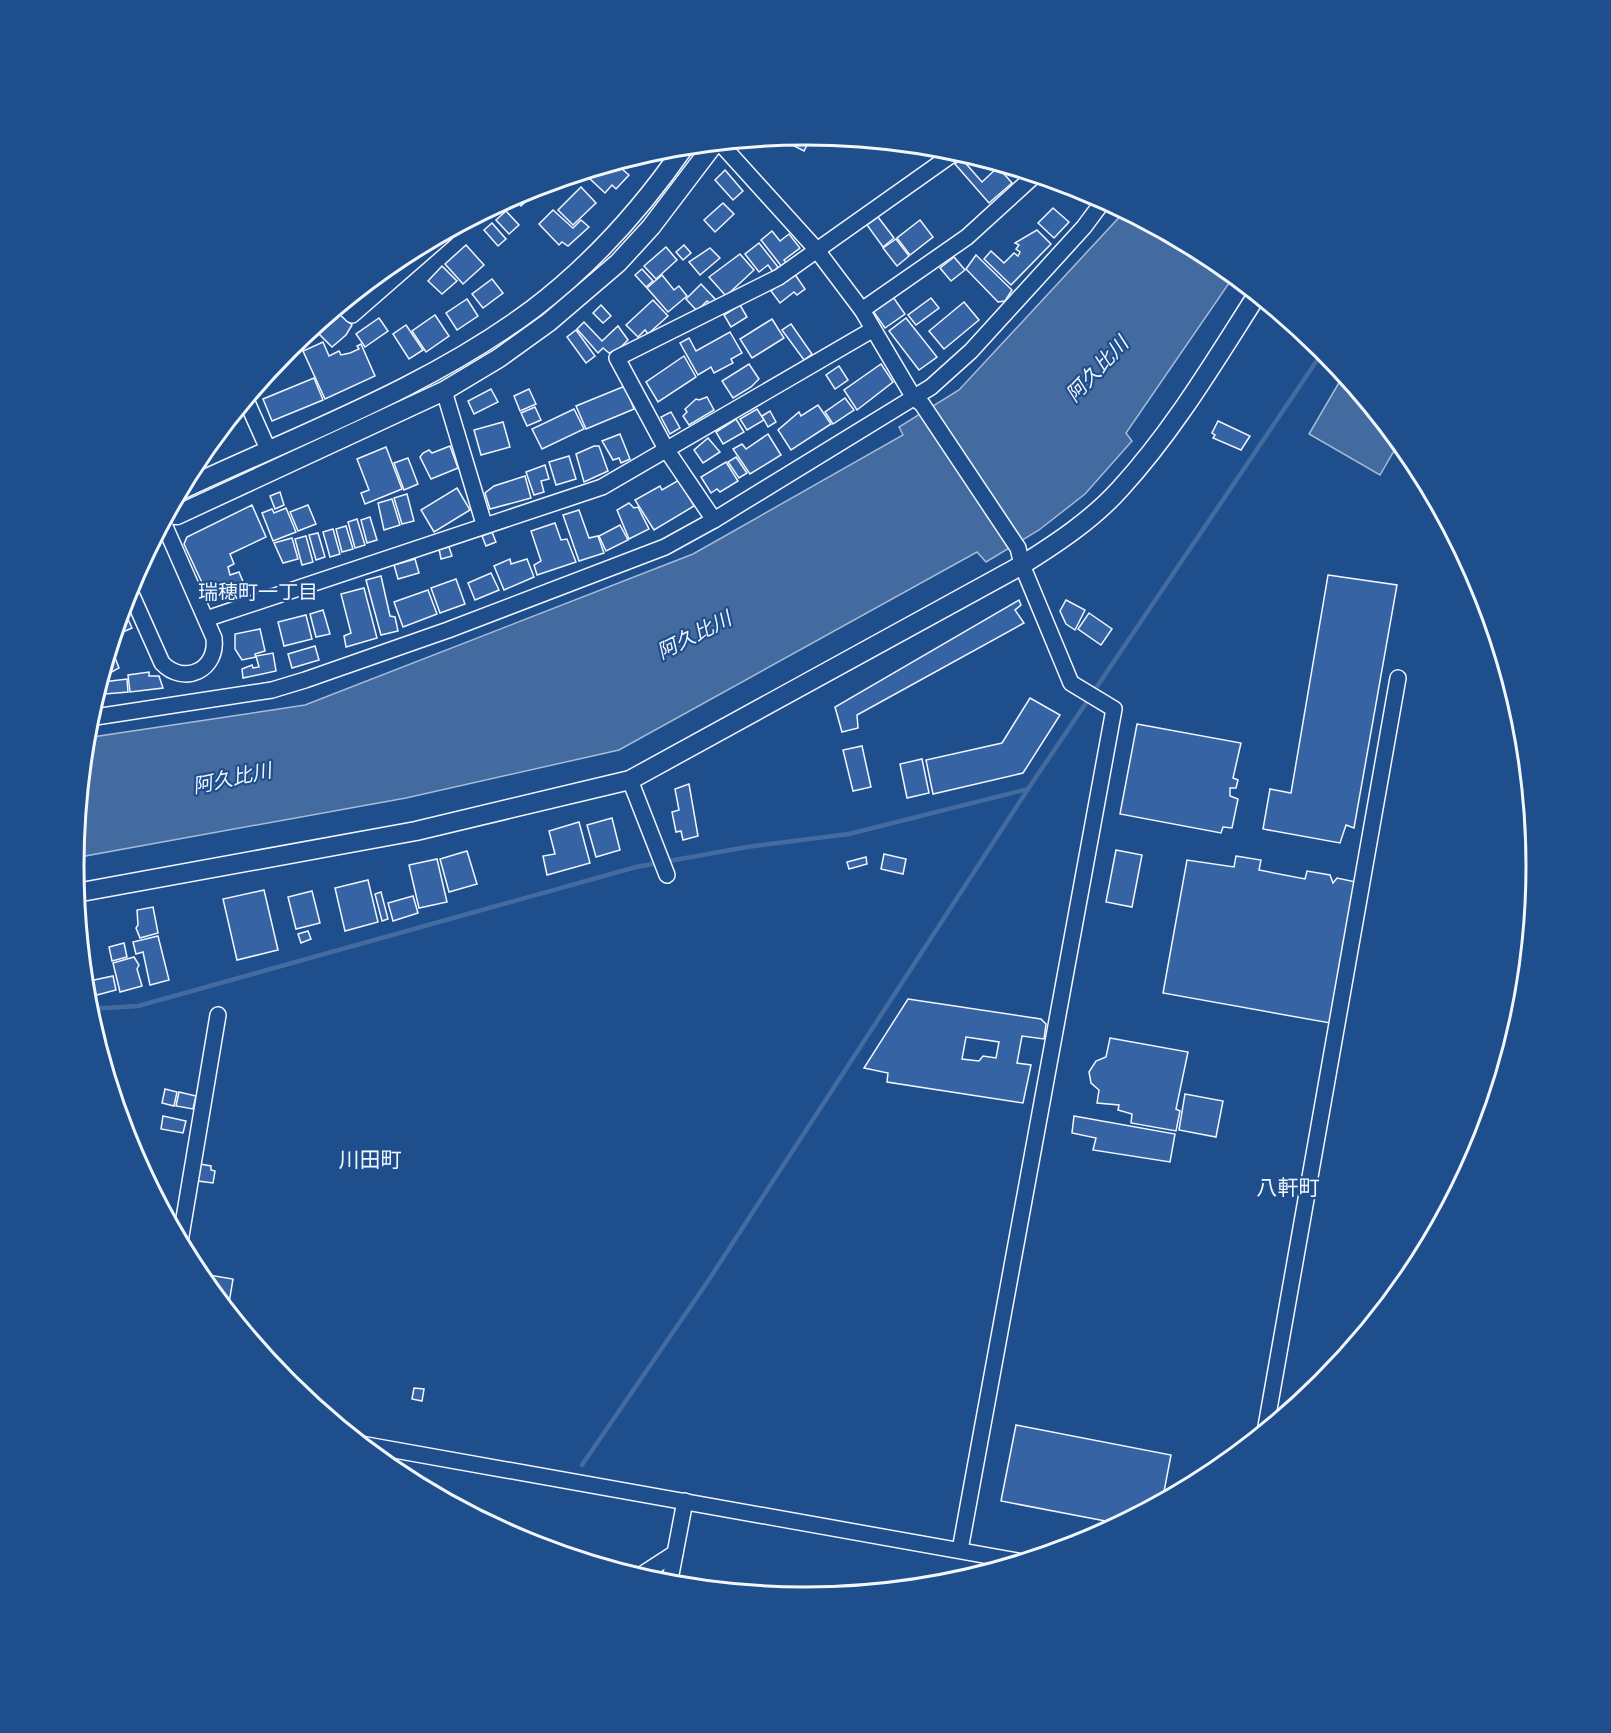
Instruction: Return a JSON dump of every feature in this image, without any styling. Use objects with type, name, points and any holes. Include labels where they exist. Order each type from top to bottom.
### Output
[{"type":"street","points":[[726,150],[816,249],[862,310],[872,330],[1020,556],[1071,683],[1114,709],[960,1550]]},
{"type":"street","points":[[176,515],[444,391],[549,322],[618,263],[651,227],[708,151]]},
{"type":"street","points":[[196,482],[438,370],[534,308],[604,245],[642,203],[677,157]]},
{"type":"street","points":[[714,520],[666,449],[617,358],[779,277],[946,159]]},
{"type":"street","points":[[862,310],[967,237],[1029,181]]},
{"type":"street","points":[[100,716],[272,690],[448,630],[665,547],[918,401],[971,351],[1084,227],[1099,207]]},
{"type":"street","points":[[347,310],[352,315],[412,263]]},
{"type":"street","points":[[85,891],[416,831],[630,780],[1020,556],[1076,529],[1119,490],[1193,397],[1253,301]]},
{"type":"street","points":[[206,619],[484,524],[602,487],[872,330]]},
{"type":"street","points":[[444,391],[484,524]]},
{"type":"street","points":[[249,407],[268,449]]},
{"type":"street","points":[[135,602],[162,663],[177,674],[196,673],[212,659],[215,649],[214,638],[167,531]]},
{"type":"street","points":[[1267,1421],[1398,678]]},
{"type":"street","points":[[630,780],[659,849],[667,875]]},
{"type":"street","points":[[182,1229],[218,1015]]},
{"type":"street","points":[[378,1447],[1006,1559]]},
{"type":"street","points":[[671,1575],[685,1501]]},
{"type":"street","points":[[649,1570],[675,1553]]},
{"type":"water","name":"阿久比川","points":[[1120,217],[1166,242],[1229,283],[1126,433],[1132,441],[1085,494],[1039,530],[986,562],[977,552],[619,750],[406,798],[84,856],[90,772],[96,736],[305,705],[693,554],[903,435],[899,427],[959,390]]},
{"type":"water","points":[[1340,382],[1378,427],[1394,450],[1380,475],[1309,434]]},
{"type":"building","points":[[807,145],[804,151],[793,146]]},
{"type":"building","points":[[957,162],[966,164],[982,182],[994,171],[1004,173],[1012,183],[989,203],[955,164]]},
{"type":"building","points":[[622,169],[629,175],[616,189],[612,185],[605,193],[590,179]]},
{"type":"building","points":[[725,170],[743,191],[733,200],[715,180]]},
{"type":"building","points":[[581,187],[596,203],[573,225],[558,210]]},
{"type":"building","points":[[723,203],[734,214],[715,232],[704,220]]},
{"type":"building","points":[[1053,208],[1069,222],[1054,238],[1038,223]]},
{"type":"building","points":[[553,210],[573,228],[581,220],[589,227],[568,246],[562,242],[559,245],[539,224]]},
{"type":"building","points":[[506,211],[519,225],[509,234],[496,220]]},
{"type":"building","points":[[878,217],[894,238],[883,247],[867,225]]},
{"type":"building","points":[[920,220],[933,237],[910,255],[897,238]]},
{"type":"building","points":[[492,223],[506,239],[498,246],[484,230]]},
{"type":"building","points":[[1037,230],[1051,244],[1011,285],[984,259],[991,251],[1004,263],[1014,253],[1018,256],[1020,252],[1016,249],[1019,245],[1015,243]]},
{"type":"building","points":[[772,231],[780,241],[789,234],[800,248],[784,260],[787,263],[782,267],[761,240]]},
{"type":"building","points":[[896,239],[909,256],[897,266],[883,248]]},
{"type":"building","points":[[759,243],[778,267],[773,272],[768,265],[759,272],[745,254]]},
{"type":"building","points":[[466,245],[484,265],[463,284],[445,264]]},
{"type":"building","points":[[684,245],[691,253],[683,260],[676,252]]},
{"type":"building","points":[[666,247],[677,260],[656,279],[644,266]]},
{"type":"building","points":[[710,248],[720,258],[700,275],[689,262]]},
{"type":"building","points":[[740,254],[754,270],[726,296],[709,277]]},
{"type":"building","points":[[976,255],[1012,290],[1005,301],[998,302],[966,269]]},
{"type":"building","points":[[954,257],[965,270],[951,281],[940,268]]},
{"type":"building","points":[[442,266],[457,281],[442,294],[428,281]]},
{"type":"building","points":[[642,269],[653,281],[646,287],[635,275]]},
{"type":"building","points":[[794,273],[805,289],[797,295],[794,292],[780,303],[771,291]]},
{"type":"building","points":[[662,275],[674,290],[679,286],[687,296],[668,312],[647,288]]},
{"type":"building","points":[[492,279],[503,293],[483,308],[472,294]]},
{"type":"building","points":[[701,284],[716,300],[711,304],[707,301],[697,311],[686,299]]},
{"type":"building","points":[[893,297],[905,314],[885,328],[873,311]]},
{"type":"building","points":[[931,298],[939,308],[916,325],[908,315]]},
{"type":"building","points":[[467,299],[478,316],[457,330],[446,313]]},
{"type":"building","points":[[653,300],[668,316],[648,334],[645,330],[638,337],[626,325]]},
{"type":"building","points":[[964,302],[979,320],[944,349],[929,331]]},
{"type":"building","points":[[601,305],[611,316],[603,323],[593,313]]},
{"type":"building","points":[[740,305],[747,317],[731,327],[724,315]]},
{"type":"building","points":[[341,314],[352,325],[346,335],[332,347],[319,334]]},
{"type":"building","points":[[435,315],[449,336],[426,352],[412,331]]},
{"type":"building","points":[[379,318],[388,331],[365,347],[356,334]]},
{"type":"building","points":[[906,318],[937,357],[919,370],[889,331]]},
{"type":"building","points":[[772,319],[784,338],[752,358],[740,339]]},
{"type":"building","points":[[584,322],[602,341],[618,326],[628,340],[618,350],[609,353],[603,348],[598,353],[577,329]]},
{"type":"building","points":[[791,324],[812,354],[804,360],[782,330]]},
{"type":"building","points":[[406,325],[423,350],[409,359],[393,334]]},
{"type":"building","points":[[576,330],[595,356],[586,363],[567,337]]},
{"type":"building","points":[[730,332],[742,353],[731,359],[733,363],[714,373],[711,367],[698,375],[680,343],[689,338],[696,351]]},
{"type":"building","points":[[323,342],[329,356],[339,351],[341,355],[350,353],[359,349],[357,346],[361,344],[375,376],[325,399],[303,351]]},
{"type":"building","points":[[684,356],[696,377],[658,402],[646,382]]},
{"type":"building","points":[[749,364],[759,379],[733,398],[722,381]]},
{"type":"building","points":[[881,364],[893,382],[857,410],[844,390]]},
{"type":"building","points":[[839,366],[848,380],[835,389],[826,375]]},
{"type":"building","points":[[314,378],[323,400],[272,421],[263,399]]},
{"type":"building","points":[[625,386],[634,409],[586,429],[576,406]]},
{"type":"building","points":[[491,389],[498,402],[474,414],[468,401]]},
{"type":"building","points":[[529,389],[536,404],[520,411],[514,396]]},
{"type":"building","points":[[707,397],[714,410],[689,425],[683,416],[687,412],[685,409],[696,399]]},
{"type":"building","points":[[845,398],[854,410],[833,424],[825,412]]},
{"type":"building","points":[[818,405],[831,424],[791,450],[778,430],[799,412],[801,416]]},
{"type":"building","points":[[535,407],[541,420],[527,426],[521,413]]},
{"type":"building","points":[[574,409],[584,429],[542,449],[532,429]]},
{"type":"building","points":[[757,409],[764,420],[747,430],[740,419]]},
{"type":"building","points":[[770,411],[776,422],[768,427],[762,416]]},
{"type":"building","points":[[671,412],[680,428],[670,434],[661,417]]},
{"type":"building","points":[[736,419],[744,432],[723,444],[716,432]]},
{"type":"building","points":[[1218,421],[1250,436],[1241,450],[1213,438],[1215,435],[1212,433]]},
{"type":"building","points":[[503,422],[510,447],[481,455],[474,430]]},
{"type":"building","points":[[620,434],[630,459],[621,463],[619,458],[613,460],[602,441]]},
{"type":"building","points":[[768,434],[781,455],[750,474],[733,449],[742,444],[746,449]]},
{"type":"building","points":[[708,438],[720,452],[703,463],[694,450]]},
{"type":"building","points":[[450,446],[458,468],[431,479],[420,457],[429,450],[432,453]]},
{"type":"building","points":[[599,446],[608,471],[584,482],[576,454]]},
{"type":"building","points":[[386,447],[402,489],[365,504],[361,493],[369,490],[357,459]]},
{"type":"building","points":[[569,456],[576,479],[556,485],[549,462]]},
{"type":"building","points":[[736,457],[747,473],[739,478],[728,462]]},
{"type":"building","points":[[408,458],[418,484],[404,490],[394,463]]},
{"type":"building","points":[[726,462],[738,481],[720,492],[717,489],[711,493],[701,477]]},
{"type":"building","points":[[545,465],[549,479],[541,481],[544,492],[534,495],[526,472]]},
{"type":"building","points":[[525,476],[531,498],[490,509],[485,493],[494,486]]},
{"type":"building","points":[[679,480],[694,506],[654,530],[635,500],[660,486],[662,490]]},
{"type":"building","points":[[457,488],[470,510],[434,532],[421,510]]},
{"type":"building","points":[[280,492],[284,505],[275,509],[270,496]]},
{"type":"building","points":[[407,494],[414,521],[402,524],[394,498]]},
{"type":"building","points":[[392,499],[400,525],[384,530],[378,503]]},
{"type":"building","points":[[629,503],[634,508],[638,507],[649,529],[629,539],[617,510]]},
{"type":"building","points":[[252,505],[266,537],[230,554],[234,564],[228,567],[230,575],[239,572],[244,584],[211,602],[184,544],[187,537]]},
{"type":"building","points":[[308,505],[316,524],[298,531],[290,512]]},
{"type":"building","points":[[286,508],[296,532],[273,541],[262,513],[272,509],[274,513]]},
{"type":"building","points":[[579,510],[589,538],[598,536],[604,553],[579,561],[563,515]]},
{"type":"building","points":[[370,517],[377,540],[367,543],[361,520]]},
{"type":"building","points":[[357,519],[365,545],[355,548],[348,522]]},
{"type":"building","points":[[555,523],[561,540],[567,539],[576,562],[537,575],[534,565],[541,561],[531,531]]},
{"type":"building","points":[[620,525],[628,540],[606,551],[599,536]]},
{"type":"building","points":[[346,526],[353,549],[342,552],[336,529]]},
{"type":"building","points":[[333,529],[340,554],[330,557],[323,532]]},
{"type":"building","points":[[492,532],[496,542],[486,546],[482,536]]},
{"type":"building","points":[[318,533],[325,557],[316,560],[309,535]]},
{"type":"building","points":[[306,536],[313,562],[302,565],[295,539]]},
{"type":"building","points":[[292,538],[298,559],[283,563],[274,543]]},
{"type":"building","points":[[449,547],[452,556],[441,559],[439,549]]},
{"type":"building","points":[[415,559],[419,573],[398,579],[394,565]]},
{"type":"building","points":[[510,559],[511,564],[527,559],[534,577],[504,590],[494,566]]},
{"type":"building","points":[[491,573],[499,590],[475,600],[468,583]]},
{"type":"building","points":[[1328,575],[1397,585],[1354,828],[1346,825],[1340,843],[1263,829],[1270,789],[1291,793]]},
{"type":"building","points":[[381,576],[390,616],[395,617],[398,631],[381,635],[366,580]]},
{"type":"building","points":[[456,579],[465,604],[440,613],[431,588]]},
{"type":"building","points":[[364,588],[377,638],[346,647],[344,636],[351,633],[341,594]]},
{"type":"building","points":[[428,590],[437,614],[403,627],[394,602]]},
{"type":"building","points":[[1019,600],[1021,605],[1015,610],[1024,623],[857,715],[858,728],[842,732],[835,707]]},
{"type":"building","points":[[1066,600],[1085,610],[1075,630],[1066,624],[1060,611]]},
{"type":"building","points":[[323,610],[330,634],[316,637],[310,614]]},
{"type":"building","points":[[1089,613],[1112,629],[1101,645],[1078,629]]},
{"type":"building","points":[[306,615],[312,639],[284,646],[278,622]]},
{"type":"building","points":[[128,619],[132,628],[123,632]]},
{"type":"building","points":[[260,629],[265,651],[255,654],[256,657],[242,660],[235,649],[235,634]]},
{"type":"building","points":[[315,646],[319,660],[292,668],[288,654]]},
{"type":"building","points":[[273,653],[276,671],[243,678],[242,669],[252,665],[253,668],[259,667],[256,656]]},
{"type":"building","points":[[115,658],[119,668],[111,672]]},
{"type":"building","points":[[149,672],[149,676],[159,676],[163,688],[130,692],[128,675]]},
{"type":"building","points":[[127,679],[128,692],[106,694],[109,681]]},
{"type":"building","points":[[1030,698],[1060,715],[1023,773],[933,794],[926,760],[1002,743]]},
{"type":"building","points":[[1137,724],[1241,743],[1233,778],[1238,780],[1236,788],[1230,788],[1230,796],[1238,799],[1232,828],[1223,827],[1221,833],[1120,814]]},
{"type":"building","points":[[862,746],[871,787],[853,791],[843,750]]},
{"type":"building","points":[[922,759],[929,793],[907,798],[900,764]]},
{"type":"building","points":[[689,784],[698,836],[683,840],[681,831],[676,832],[672,812],[679,810],[675,789]]},
{"type":"building","points":[[612,818],[620,850],[596,857],[587,825]]},
{"type":"building","points":[[579,822],[590,863],[547,875],[543,856],[555,854],[549,831]]},
{"type":"building","points":[[1116,850],[1142,855],[1132,907],[1106,902]]},
{"type":"building","points":[[467,851],[477,884],[449,892],[440,859]]},
{"type":"building","points":[[884,854],[906,859],[903,874],[881,869]]},
{"type":"building","points":[[1236,856],[1261,860],[1259,870],[1305,879],[1307,871],[1330,875],[1333,883],[1337,878],[1356,882],[1330,1023],[1163,993],[1187,860],[1234,867]]},
{"type":"building","points":[[866,857],[867,864],[849,869],[847,862]]},
{"type":"building","points":[[437,859],[447,902],[419,908],[409,865]]},
{"type":"building","points":[[368,880],[378,922],[345,931],[335,888]]},
{"type":"building","points":[[264,890],[278,950],[237,960],[223,899]]},
{"type":"building","points":[[312,891],[320,923],[296,929],[288,897]]},
{"type":"building","points":[[381,892],[388,919],[382,921],[375,894]]},
{"type":"building","points":[[413,896],[418,913],[393,921],[388,903]]},
{"type":"building","points":[[153,907],[158,933],[140,938],[136,928],[138,925],[137,910]]},
{"type":"building","points":[[308,931],[311,939],[301,943],[298,934]]},
{"type":"building","points":[[158,936],[169,980],[150,985],[143,952],[136,954],[133,942]]},
{"type":"building","points":[[124,943],[127,957],[112,961],[109,947]]},
{"type":"building","points":[[134,957],[139,965],[137,969],[142,986],[120,992],[113,963]]},
{"type":"building","points":[[113,976],[116,990],[96,995],[93,980]]},
{"type":"building","points":[[908,999],[1041,1019],[1046,1024],[1044,1039],[1022,1036],[1017,1063],[1031,1065],[1023,1103],[887,1082],[888,1073],[864,1068]],"holes":[[[966,1037],[999,1042],[996,1058],[983,1056],[979,1061],[962,1059]]]},
{"type":"building","points":[[1110,1038],[1188,1052],[1176,1109],[1180,1111],[1176,1131],[1131,1123],[1132,1114],[1118,1110],[1119,1105],[1097,1103],[1099,1090],[1091,1083],[1089,1072],[1096,1061],[1106,1057]]},
{"type":"building","points":[[165,1089],[177,1092],[174,1106],[162,1103]]},
{"type":"building","points":[[179,1092],[196,1096],[193,1109],[176,1106]]},
{"type":"building","points":[[1185,1094],[1223,1101],[1216,1137],[1179,1130]]},
{"type":"building","points":[[163,1116],[186,1121],[183,1133],[161,1129]]},
{"type":"building","points":[[1074,1116],[1175,1134],[1170,1162],[1093,1150],[1096,1138],[1072,1133]]},
{"type":"building","points":[[200,1164],[211,1166],[211,1170],[215,1171],[213,1183],[198,1181]]},
{"type":"building","points":[[212,1275],[233,1279],[229,1301]]},
{"type":"building","points":[[414,1388],[424,1389],[422,1401],[412,1399]]},
{"type":"building","points":[[1016,1425],[1171,1455],[1164,1492],[1108,1522],[1001,1501]]},
{"type":"waterway","points":[[98,1008],[138,1006],[636,867],[747,847],[849,834],[1028,789],[1318,358]]},
{"type":"waterway","points":[[582,1465],[708,1281],[1028,789]]},
{"type":"district","name":"瑞穂町一丁目","points":[[258,592]]},
{"type":"district","name":"川田町","points":[[370,1159]]},
{"type":"district","name":"八軒町","points":[[1288,1187]]}]
